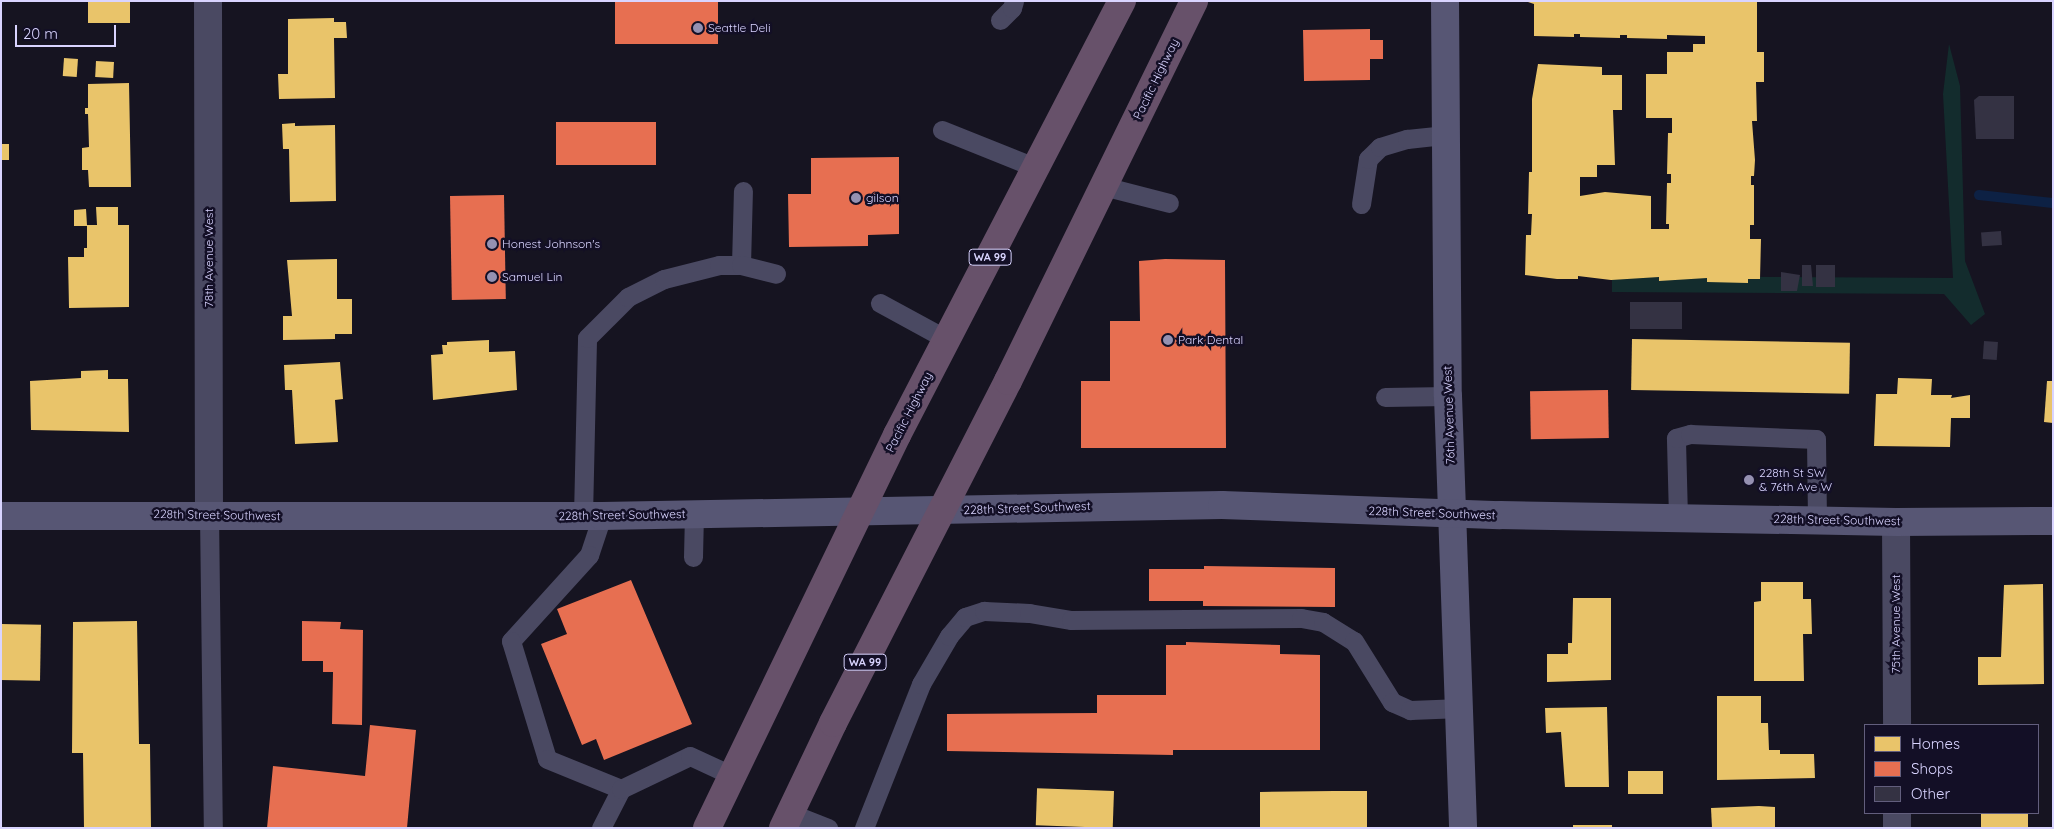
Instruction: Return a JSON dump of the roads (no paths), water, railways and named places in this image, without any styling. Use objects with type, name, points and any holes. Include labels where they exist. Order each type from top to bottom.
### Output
[{"type":"highway","name":"Pacific Highway","points":[[707,828],[858,513],[946,339],[1037,168],[1122,1]]},
{"type":"highway","name":"Pacific Highway","points":[[787,820],[1194,1]]},
{"type":"street","name":"78th Avenue West","points":[[208,1],[209,514]]},
{"type":"street","name":"76th Avenue West","points":[[1445,1],[1448,396],[1461,708],[1463,828]]},
{"type":"street","name":"228th Street Southwest","points":[[1,516],[209,514],[593,516],[858,513],[1222,505],[1453,513],[1896,522],[2053,521]]},
{"type":"street","name":"75th Avenue West","points":[[1896,522],[1897,724]]},
{"type":"street","points":[[1897,814],[1897,828]]},
{"type":"lane","points":[[1000,20],[1012,8],[1014,1]]},
{"type":"lane","points":[[942,130],[1037,168]]},
{"type":"lane","points":[[1361,204],[1368,159],[1380,147],[1407,139],[1446,135]]},
{"type":"lane","points":[[1103,186],[1169,203]]},
{"type":"lane","points":[[741,265],[743,191]]},
{"type":"lane","points":[[621,789],[547,759],[511,641],[589,555],[593,516],[587,338],[628,297],[664,279],[719,265],[741,265],[776,274]]},
{"type":"lane","points":[[880,303],[946,339]]},
{"type":"lane","points":[[1385,397],[1448,396]]},
{"type":"lane","points":[[1678,517],[1676,438],[1690,434],[1816,439],[1817,520]]},
{"type":"lane","points":[[209,514],[213,828]]},
{"type":"lane","points":[[694,514],[694,558]]},
{"type":"lane","points":[[864,828],[921,684],[949,636],[965,617],[984,611],[1029,613],[1071,620],[1301,618],[1323,622],[1354,641],[1392,702],[1410,710],[1461,708]]},
{"type":"lane","points":[[601,828],[621,789],[690,756],[731,775]]},
{"type":"lane","points":[[787,820],[828,828]]},
{"type":"waterway","points":[[1979,195],[2053,203]]},
{"type":"place","name":"Seattle Deli","points":[[698,28]]},
{"type":"place","name":"gilson","points":[[856,198]]},
{"type":"place","name":"Honest Johnson's","points":[[492,244]]},
{"type":"place","name":"Samuel Lin","points":[[492,277]]},
{"type":"place","name":"Park Dental","points":[[1168,340]]},
{"type":"place","name":"228th St SW & 76th Ave W","points":[[1749,480]]}]
